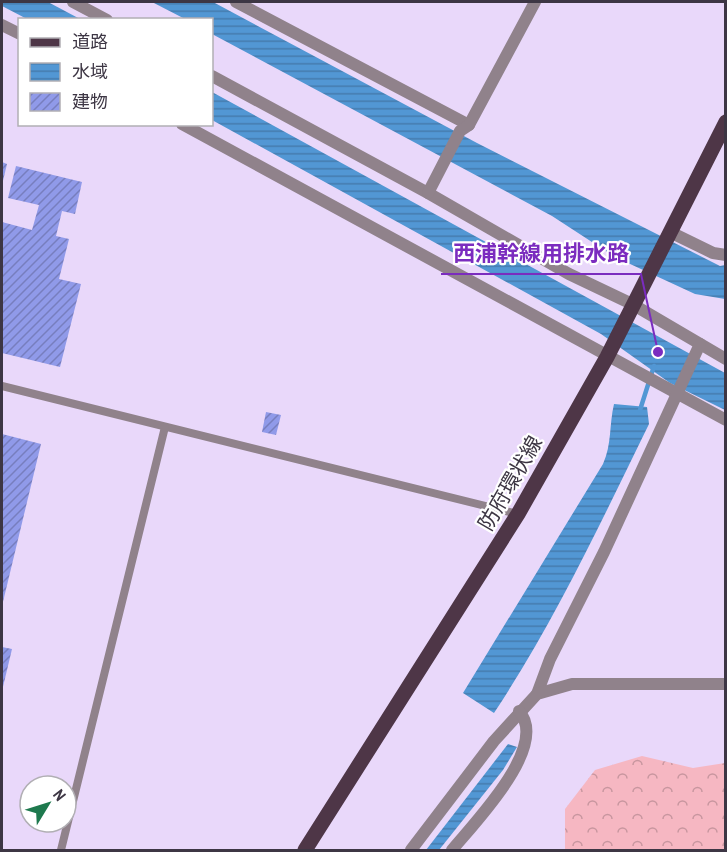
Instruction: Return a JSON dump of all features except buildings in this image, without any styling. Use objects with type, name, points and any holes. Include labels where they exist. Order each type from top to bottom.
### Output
[{"type":"main road","name":"防府環状線","points":[[308,850],[518,514],[608,352],[726,122]]},
{"type":"street","points":[[73,2],[103,18]]},
{"type":"street","points":[[236,2],[464,128]]},
{"type":"street","points":[[428,193],[535,2]]},
{"type":"street","points":[[2,24],[18,33]]},
{"type":"street","points":[[213,77],[428,193],[698,350],[726,359]]},
{"type":"street","points":[[186,126],[608,352],[726,420]]},
{"type":"street","points":[[670,232],[713,253],[726,255]]},
{"type":"street","points":[[411,850],[519,711],[537,694],[550,659],[604,552],[698,350]]},
{"type":"street","points":[[537,694],[572,684],[726,684]]},
{"type":"street","points":[[452,850],[508,780],[527,743],[526,719],[519,711]]},
{"type":"lane","points":[[2,386],[518,514]]},
{"type":"lane","points":[[61,850],[165,427]]},
{"type":"green space","points":[[642,756],[693,768],[725,763],[725,850],[565,850],[565,809],[595,770]]},
{"type":"water","points":[[2,2],[48,2],[78,18],[25,18],[2,6]]},
{"type":"water","points":[[152,2],[213,2],[477,143],[720,266],[725,265],[725,299],[695,294],[615,257],[552,216],[213,35],[213,18],[183,18]]},
{"type":"water","points":[[213,93],[725,373],[725,410],[670,383],[601,334],[213,121]]},
{"type":"water","points":[[614,404],[647,407],[649,424],[557,607],[494,713],[463,693],[603,464],[608,449]]},
{"type":"water","points":[[508,744],[517,747],[503,770],[439,850],[426,850]]},
{"type":"waterway","points":[[640,410],[654,366]]},
{"type":"place","name":"西浦幹線用排水路","points":[[658,352]]}]
